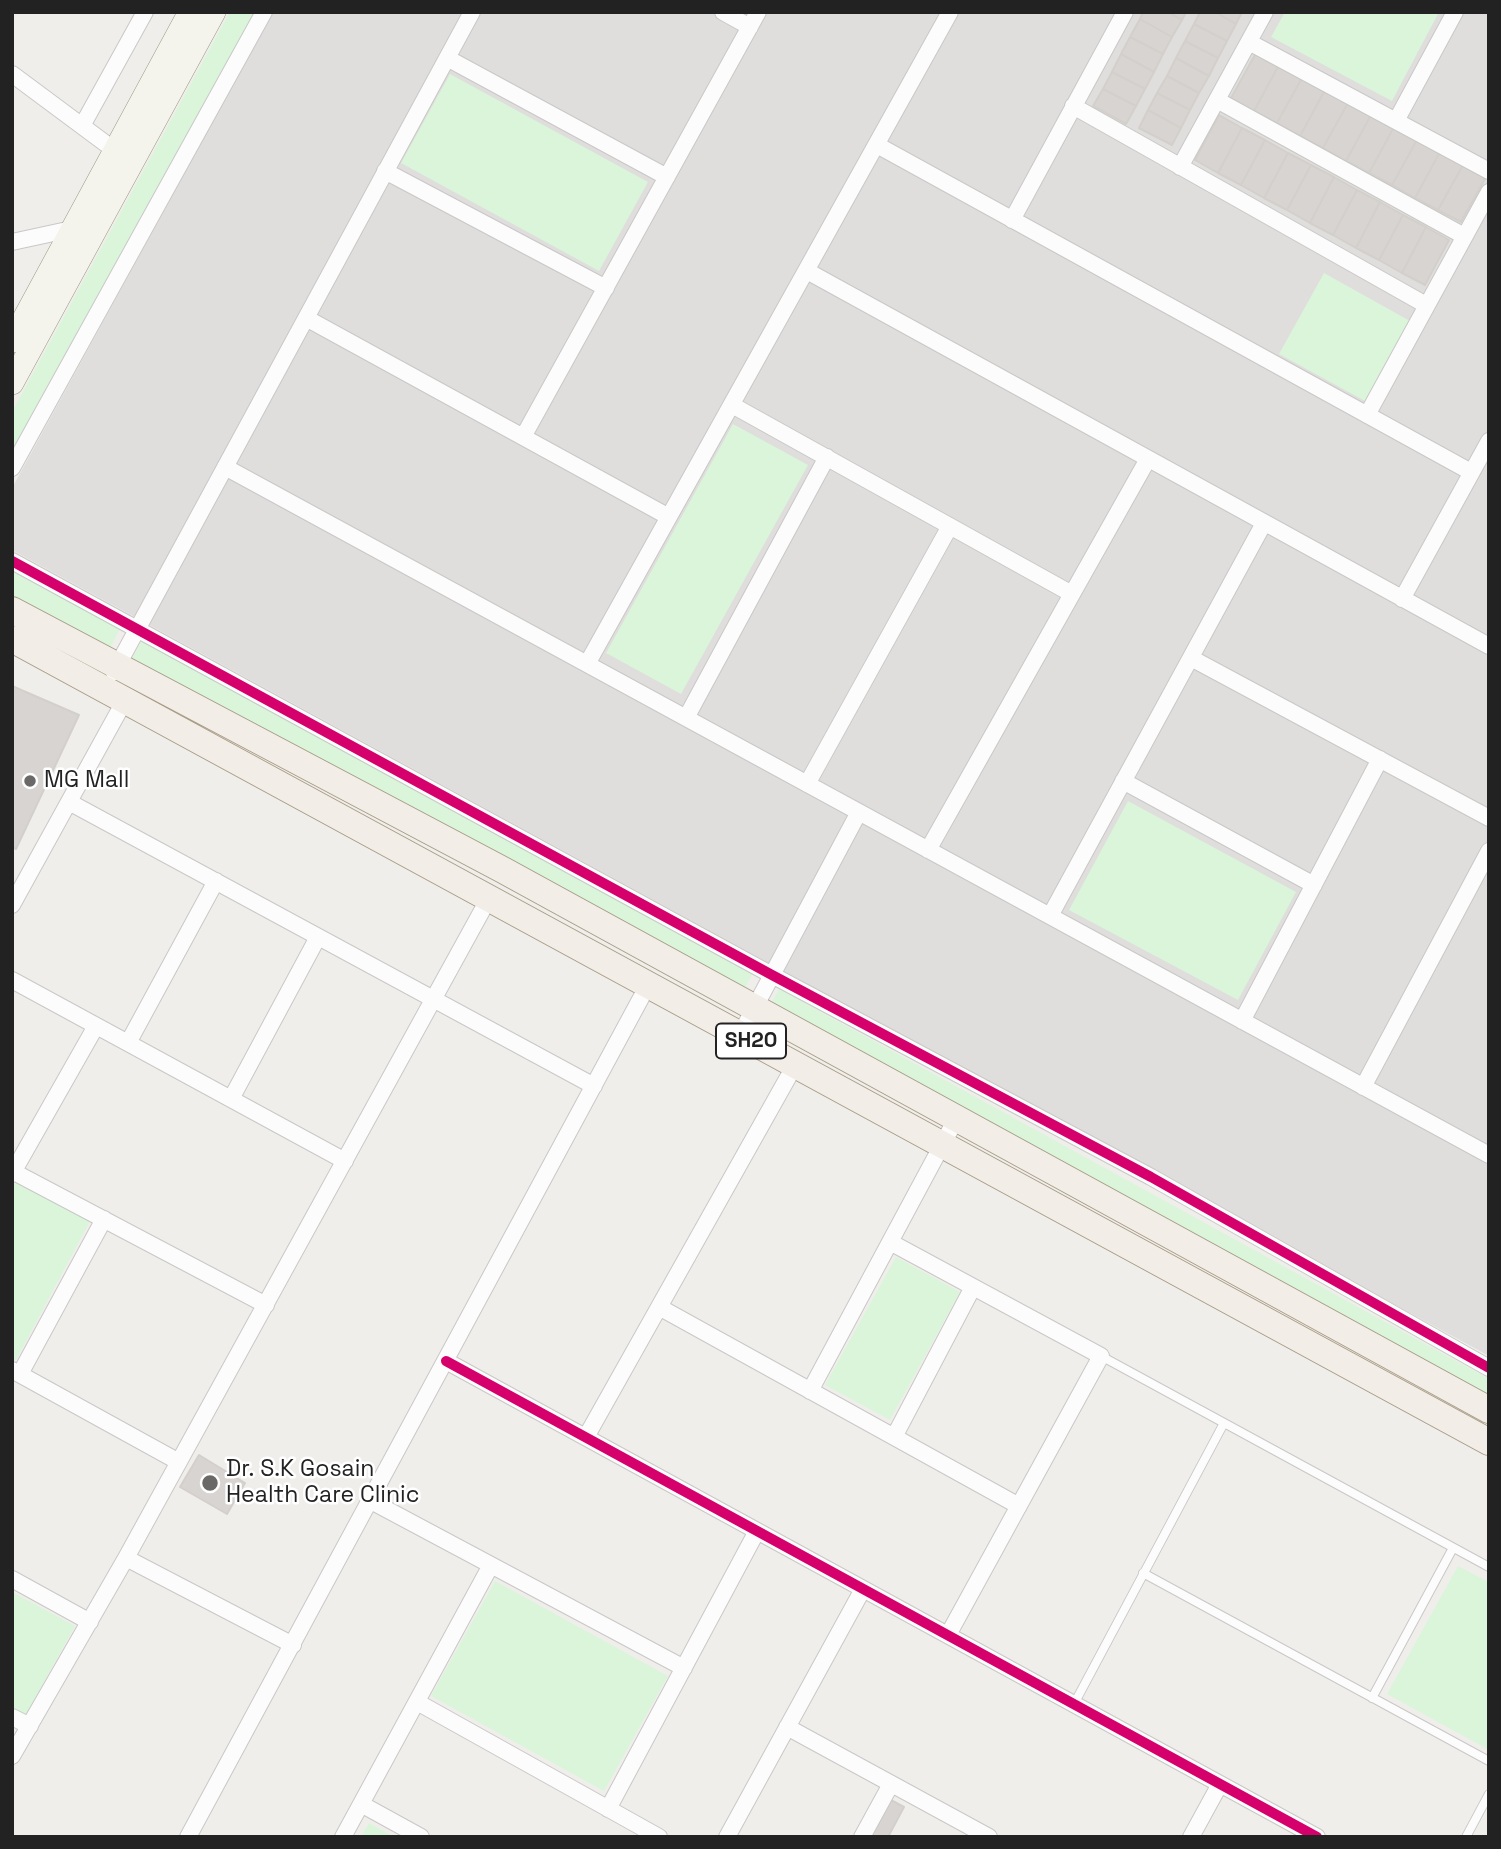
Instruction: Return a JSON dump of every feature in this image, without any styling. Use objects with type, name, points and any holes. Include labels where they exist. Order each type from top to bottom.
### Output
[{"type":"main road","name":"SH20","points":[[12,610],[115,685],[489,898],[1489,1443]]},
{"type":"main road","name":"SH20","points":[[12,639],[115,685],[503,870],[753,1010],[1489,1410]]},
{"type":"street","points":[[82,126],[145,12]]},
{"type":"street","points":[[12,383],[123,157],[190,12]]},
{"type":"street","points":[[12,341],[72,229],[123,157],[214,12]]},
{"type":"street","points":[[12,468],[264,12]]},
{"type":"street","points":[[12,905],[69,802],[137,628],[472,12]]},
{"type":"street","points":[[523,437],[754,19],[723,12]]},
{"type":"street","points":[[587,664],[950,12]]},
{"type":"street","points":[[1012,220],[1125,12]]},
{"type":"street","points":[[1180,167],[1265,12]]},
{"type":"street","points":[[1396,121],[1455,12]]},
{"type":"street","points":[[1249,42],[1489,171]]},
{"type":"street","points":[[447,58],[667,177]]},
{"type":"street","points":[[12,74],[123,157]]},
{"type":"street","points":[[1217,100],[1464,236]]},
{"type":"street","points":[[1073,106],[1426,305]]},
{"type":"street","points":[[877,145],[1471,472]]},
{"type":"street","points":[[386,171],[606,288]]},
{"type":"street","points":[[1367,415],[1489,192]]},
{"type":"street","points":[[12,242],[72,229]]},
{"type":"street","points":[[807,271],[1489,646]]},
{"type":"street","points":[[306,318],[669,517]]},
{"type":"street","points":[[732,405],[1072,594]]},
{"type":"street","points":[[1402,598],[1489,441]]},
{"type":"street","points":[[686,718],[827,457]]},
{"type":"street","points":[[928,850],[1148,459]]},
{"type":"street","points":[[225,467],[1489,1155]]},
{"type":"street","points":[[1050,916],[1264,523]]},
{"type":"street","points":[[807,784],[950,526]]},
{"type":"street","points":[[12,561],[772,975],[1151,1177],[1489,1368]]},
{"type":"street","points":[[1191,658],[1489,818]]},
{"type":"street","points":[[1242,1021],[1380,759]]},
{"type":"street","points":[[1124,781],[1314,885]]},
{"type":"street","points":[[69,802],[594,1086]]},
{"type":"street","points":[[740,1035],[859,812]]},
{"type":"street","points":[[1363,1087],[1489,851]]},
{"type":"street","points":[[128,1043],[216,881]]},
{"type":"street","points":[[12,1756],[126,1558],[489,898]]},
{"type":"street","points":[[231,1099],[318,937]]},
{"type":"street","points":[[12,980],[345,1161]]},
{"type":"street","points":[[188,1837],[648,985]]},
{"type":"street","points":[[96,1026],[13,1173],[266,1305]]},
{"type":"street","points":[[586,1437],[796,1065]]},
{"type":"street","points":[[810,1391],[956,1119]]},
{"type":"street","points":[[104,1219],[16,1372],[179,1462]]},
{"type":"street","points":[[890,1242],[1101,1356],[948,1635]]},
{"type":"street","points":[[894,1437],[973,1287]]},
{"type":"street","points":[[659,1307],[1019,1506]]},
{"type":"street","points":[[446,1361],[1317,1837]]},
{"type":"street","points":[[371,1501],[684,1668]]},
{"type":"street","points":[[608,1809],[757,1531]]},
{"type":"street","points":[[126,1558],[293,1645]]},
{"type":"street","points":[[343,1837],[491,1565]]},
{"type":"street","points":[[12,1579],[90,1622]]},
{"type":"street","points":[[727,1837],[863,1589]]},
{"type":"street","points":[[417,1702],[659,1837]]},
{"type":"street","points":[[12,1717],[30,1726]]},
{"type":"street","points":[[787,1727],[989,1837]]},
{"type":"street","points":[[862,1837],[891,1784]]},
{"type":"street","points":[[1191,1837],[1220,1784]]},
{"type":"street","points":[[361,1804],[421,1837]]},
{"type":"lane","points":[[1101,1356],[1489,1567]]},
{"type":"lane","points":[[1074,1704],[1224,1423]]},
{"type":"lane","points":[[1372,1698],[1453,1548]]},
{"type":"lane","points":[[1143,1573],[1489,1761]]},
{"type":"lane","points":[[1466,1837],[1489,1794]]},
{"type":"shaded area","points":[[273,12],[1489,12],[1489,1356],[12,550],[12,488]]},
{"type":"green space","points":[[230,12],[256,12],[12,458],[12,412]]},
{"type":"green space","points":[[1285,12],[1439,12],[1392,101],[1271,37]]},
{"type":"green space","points":[[450,74],[648,182],[599,271],[401,163]]},
{"type":"green space","points":[[1324,273],[1410,321],[1365,401],[1279,354]]},
{"type":"green space","points":[[733,424],[808,465],[681,694],[606,653]]},
{"type":"green space","points":[[12,571],[120,629],[109,650],[12,598]]},
{"type":"green space","points":[[142,640],[753,973],[742,993],[131,660]]},
{"type":"green space","points":[[1128,801],[1296,892],[1238,1000],[1069,910]]},
{"type":"green space","points":[[779,989],[1489,1379],[1489,1404],[768,1009]]},
{"type":"green space","points":[[16,1182],[90,1221],[16,1360],[12,1358],[12,1189]]},
{"type":"green space","points":[[896,1257],[960,1292],[890,1420],[825,1385]]},
{"type":"green space","points":[[1458,1566],[1489,1582],[1489,1750],[1387,1694]]},
{"type":"green space","points":[[495,1581],[668,1676],[604,1791],[431,1696]]},
{"type":"green space","points":[[12,1592],[75,1626],[24,1718],[12,1712]]},
{"type":"green space","points":[[369,1823],[394,1837],[361,1837]]},
{"type":"building","points":[[1143,12],[1168,12],[1182,20],[1172,37],[1140,19]]},
{"type":"building","points":[[1168,12],[1186,12],[1182,20]]},
{"type":"building","points":[[1200,12],[1215,12],[1236,24],[1227,41],[1194,24]]},
{"type":"building","points":[[1215,12],[1242,12],[1236,24]]},
{"type":"building","points":[[1140,19],[1172,37],[1163,54],[1130,37]]},
{"type":"building","points":[[1194,24],[1227,41],[1218,58],[1185,41]]},
{"type":"building","points":[[1130,37],[1163,54],[1154,72],[1121,54]]},
{"type":"building","points":[[1185,41],[1218,58],[1209,76],[1176,58]]},
{"type":"building","points":[[1256,53],[1279,65],[1254,111],[1231,98]]},
{"type":"building","points":[[1121,54],[1154,72],[1145,89],[1112,72]]},
{"type":"building","points":[[1176,58],[1209,76],[1199,93],[1167,76]]},
{"type":"building","points":[[1279,65],[1302,78],[1277,123],[1254,111]]},
{"type":"building","points":[[1112,72],[1145,89],[1136,106],[1103,89]]},
{"type":"building","points":[[1167,76],[1199,93],[1190,110],[1157,93]]},
{"type":"building","points":[[1302,78],[1325,90],[1300,136],[1277,123]]},
{"type":"building","points":[[1103,89],[1136,106],[1126,124],[1093,106]]},
{"type":"building","points":[[1325,90],[1348,103],[1323,148],[1300,136]]},
{"type":"building","points":[[1157,93],[1190,110],[1181,128],[1148,110]]},
{"type":"building","points":[[1348,103],[1371,115],[1346,161],[1323,148]]},
{"type":"building","points":[[1148,110],[1181,128],[1172,145],[1139,128]]},
{"type":"building","points":[[1219,115],[1242,128],[1218,173],[1195,160]]},
{"type":"building","points":[[1371,115],[1394,127],[1369,173],[1346,161]]},
{"type":"building","points":[[1394,127],[1417,140],[1392,185],[1369,173]]},
{"type":"building","points":[[1242,128],[1265,140],[1241,185],[1218,173]]},
{"type":"building","points":[[1265,140],[1288,153],[1264,198],[1241,185]]},
{"type":"building","points":[[1417,140],[1440,152],[1415,198],[1392,185]]},
{"type":"building","points":[[1440,152],[1463,165],[1438,210],[1415,198]]},
{"type":"building","points":[[1288,153],[1311,165],[1287,210],[1264,198]]},
{"type":"building","points":[[1311,165],[1334,177],[1310,223],[1287,210]]},
{"type":"building","points":[[1463,165],[1486,177],[1461,222],[1438,210]]},
{"type":"building","points":[[1334,177],[1357,190],[1333,235],[1310,223]]},
{"type":"building","points":[[1357,190],[1380,202],[1356,248],[1333,235]]},
{"type":"building","points":[[1380,202],[1403,215],[1379,260],[1356,248]]},
{"type":"building","points":[[1403,215],[1426,227],[1402,273],[1379,260]]},
{"type":"building","points":[[1426,227],[1449,240],[1425,285],[1402,273]]},
{"type":"building","name":"MG Mall","points":[[12,686],[79,715],[16,849],[12,847]]},
{"type":"building","points":[[199,1455],[245,1483],[227,1514],[180,1487]]},
{"type":"building","points":[[887,1798],[904,1807],[888,1837],[866,1837]]},
{"type":"cycle path","points":[[12,561],[772,975],[1151,1177],[1489,1368]]},
{"type":"cycle path","points":[[446,1361],[1317,1837]]},
{"type":"place","name":"MG Mall","points":[[30,781]]},
{"type":"place","name":"Dr. S.K Gosain Health Care Clinic","points":[[210,1483]]}]
